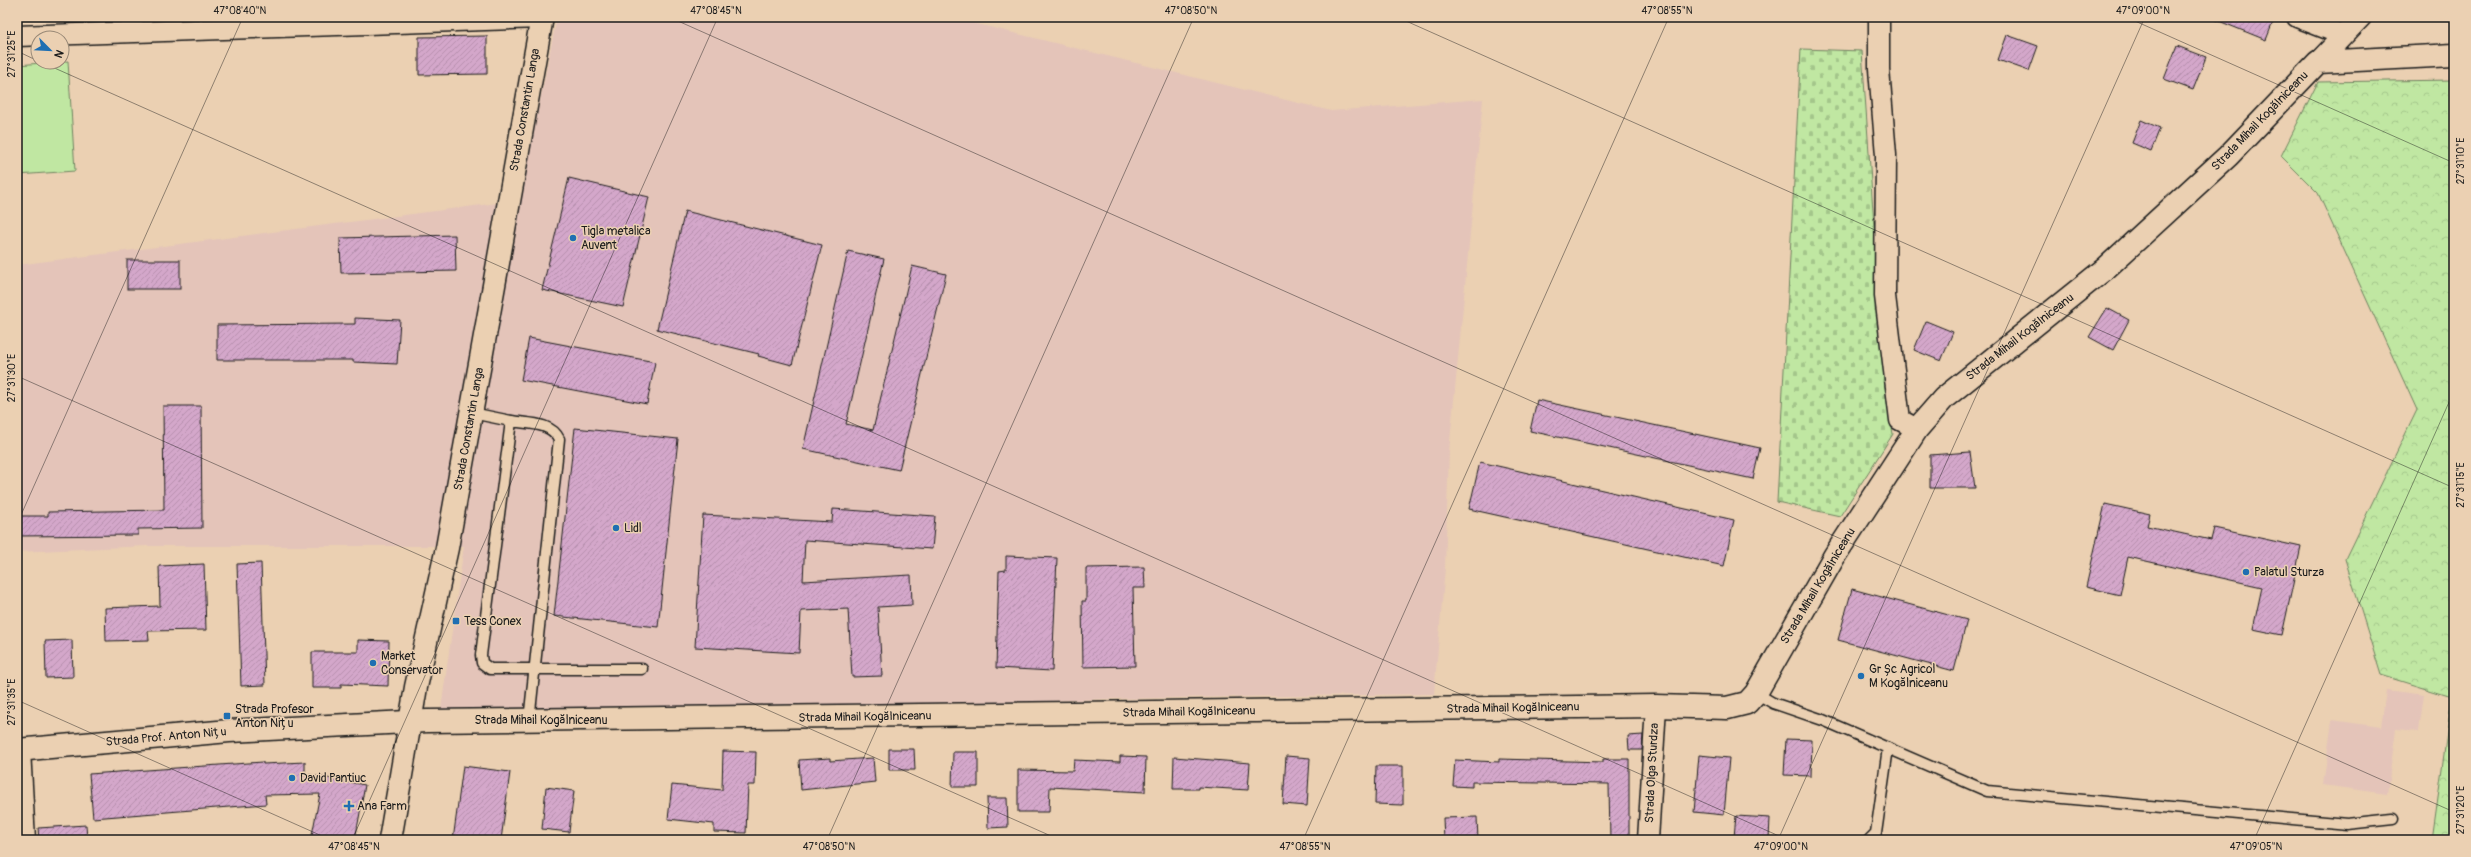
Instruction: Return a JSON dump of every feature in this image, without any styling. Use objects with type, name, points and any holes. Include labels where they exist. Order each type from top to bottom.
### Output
[{"type":"street","points":[[17,36],[542,17]]},
{"type":"street","name":"Strada Constantin Langa","points":[[390,840],[411,722],[447,548],[472,413],[542,17]]},
{"type":"street","points":[[1879,17],[1879,69],[1886,155],[1885,296],[1900,420],[1917,429]]},
{"type":"street","points":[[2297,17],[2344,35]]},
{"type":"street","points":[[2318,62],[2361,17]]},
{"type":"street","points":[[2318,62],[2454,55]]},
{"type":"street","name":"Strada Mihail Kogălniceanu","points":[[411,722],[1656,706],[1727,708],[1747,703],[1756,693],[1835,555],[1917,429],[1944,398],[2106,268],[2228,156],[2318,62]]},
{"type":"street","name":"Strada Olga Sturdza","points":[[1648,840],[1656,706]]},
{"type":"street","name":"Strada Prof. Anton Nițu","points":[[18,750],[229,731],[411,722]]},
{"type":"street","points":[[18,750],[24,840]]},
{"type":"lane","points":[[472,413],[549,427],[556,432],[559,439],[529,721]]},
{"type":"lane","points":[[511,421],[481,655],[482,663],[490,669],[642,669]]},
{"type":"lane","points":[[1756,693],[1773,703],[1823,720],[1987,791],[2347,824],[2393,819]]},
{"type":"lane","points":[[1869,840],[1876,833],[1888,748]]},
{"type":"shaded area","points":[[557,17],[949,17],[1331,111],[1483,99],[1449,452],[1445,568],[1434,694],[1103,699],[946,705],[440,716],[464,546],[147,546],[17,552],[17,265],[520,200]]},
{"type":"shaded area","points":[[2386,690],[2424,695],[2419,731],[2396,729],[2387,794],[2323,785],[2332,720],[2381,727]]},
{"type":"green space","points":[[1801,49],[1862,51],[1885,386],[1893,434],[1840,516],[1777,502]]},
{"type":"green space","points":[[30,64],[30,70],[69,70],[75,171],[17,175],[17,65]]},
{"type":"green space","points":[[2454,80],[2454,840],[2432,840],[2452,697],[2381,675],[2345,559],[2417,410],[2318,193],[2281,156],[2318,82]]},
{"type":"building","points":[[2209,17],[2275,17],[2266,40]]},
{"type":"building","points":[[2007,35],[2038,46],[2029,71],[1998,60]]},
{"type":"building","points":[[487,36],[487,74],[419,75],[419,37]]},
{"type":"building","points":[[2177,46],[2206,57],[2193,90],[2164,79]]},
{"type":"building","points":[[2141,120],[2160,128],[2151,151],[2132,143]]},
{"type":"building","points":[[569,178],[649,197],[623,307],[542,290]]},
{"type":"building","points":[[685,211],[822,245],[792,365],[758,356],[759,354],[657,329]]},
{"type":"building","points":[[455,235],[456,271],[341,273],[340,238]]},
{"type":"building","points":[[848,251],[884,259],[846,424],[873,430],[912,266],[946,274],[899,470],[803,449]]},
{"type":"building","points":[[127,260],[180,260],[180,289],[127,289]]},
{"type":"building","points":[[2107,308],[2129,320],[2113,350],[2089,337]]},
{"type":"building","points":[[355,318],[400,320],[397,364],[353,362],[353,360],[217,360],[217,325],[355,324]]},
{"type":"building","points":[[1926,321],[1953,332],[1941,361],[1914,350]]},
{"type":"building","points":[[529,338],[655,362],[647,404],[521,380]]},
{"type":"building","points":[[1537,400],[1760,448],[1753,479],[1530,431]]},
{"type":"building","points":[[163,406],[201,406],[202,528],[138,529],[138,535],[17,536],[17,516],[48,516],[48,512],[164,510]]},
{"type":"building","name":"Lidl","points":[[575,428],[678,439],[658,627],[554,616]]},
{"type":"building","points":[[1970,452],[1975,488],[1930,488],[1930,455]]},
{"type":"building","points":[[1480,462],[1734,520],[1724,566],[1469,509]]},
{"type":"building","name":"Palatul Sturza","points":[[2105,504],[2150,514],[2147,526],[2211,540],[2214,528],[2301,547],[2282,635],[2253,629],[2262,587],[2128,557],[2120,595],[2086,587]]},
{"type":"building","points":[[833,509],[935,516],[932,549],[805,540],[803,581],[911,575],[912,605],[878,607],[882,676],[852,677],[848,609],[801,611],[799,653],[695,647],[703,515],[832,522]]},
{"type":"building","points":[[1006,556],[1057,558],[1052,671],[996,668],[999,571],[1006,570]]},
{"type":"building","points":[[261,563],[265,685],[241,686],[237,564]]},
{"type":"building","points":[[204,564],[206,630],[148,631],[149,640],[106,641],[105,608],[160,606],[159,566]]},
{"type":"building","points":[[1144,567],[1145,588],[1133,588],[1135,666],[1083,667],[1082,601],[1086,601],[1086,568]]},
{"type":"building","points":[[1852,589],[1967,620],[1954,671],[1838,640]]},
{"type":"building","points":[[72,640],[73,677],[46,678],[45,641]]},
{"type":"building","points":[[358,640],[389,641],[388,686],[341,684],[341,688],[312,688],[312,652],[358,652]]},
{"type":"building","points":[[1643,735],[1642,750],[1629,750],[1628,736]]},
{"type":"building","points":[[1786,739],[1812,740],[1811,776],[1784,775]]},
{"type":"building","points":[[889,749],[914,749],[915,770],[889,770]]},
{"type":"building","points":[[723,751],[756,752],[755,785],[748,785],[746,833],[714,832],[714,824],[668,819],[672,785],[722,790]]},
{"type":"building","points":[[953,752],[978,752],[978,787],[952,787]]},
{"type":"building","points":[[1699,755],[1729,758],[1724,815],[1694,812]]},
{"type":"building","points":[[1120,756],[1146,757],[1145,792],[1050,787],[1049,812],[1018,812],[1018,770],[1073,771],[1074,760],[1120,762]]},
{"type":"building","points":[[1286,756],[1310,758],[1307,806],[1283,804]]},
{"type":"building","points":[[1174,757],[1250,763],[1248,790],[1198,787],[1198,789],[1173,789]]},
{"type":"building","points":[[830,758],[830,761],[873,758],[875,782],[801,790],[799,760]]},
{"type":"building","points":[[1499,759],[1603,762],[1603,759],[1629,759],[1629,840],[1610,840],[1609,784],[1472,782],[1472,787],[1453,786],[1455,760],[1499,762]]},
{"type":"building","points":[[263,762],[263,764],[305,762],[305,774],[365,785],[355,840],[311,840],[320,794],[265,795],[266,804],[93,818],[89,774]]},
{"type":"building","points":[[463,766],[510,772],[501,840],[453,840]]},
{"type":"building","points":[[1376,766],[1403,766],[1403,805],[1375,804]]},
{"type":"building","points":[[546,787],[574,791],[569,832],[542,829]]},
{"type":"building","points":[[987,798],[1007,798],[1008,827],[988,828]]},
{"type":"building","points":[[1736,816],[1770,818],[1769,839],[1734,837]]},
{"type":"building","points":[[1477,817],[1478,840],[1444,840],[1443,818]]},
{"type":"building","points":[[86,825],[87,840],[39,840],[38,828]]},
{"type":"place","name":"Tigla metalica Auvent","points":[[573,238]]},
{"type":"place","name":"Lidl","points":[[616,528]]},
{"type":"place","name":"Palatul Sturza","points":[[2246,572]]},
{"type":"place","name":"Tess Conex","points":[[456,621]]},
{"type":"place","name":"Market Conservator","points":[[373,663]]},
{"type":"place","name":"Gr Șc Agricol M Kogălniceanu","points":[[1861,676]]},
{"type":"place","name":"Strada Profesor Anton Nițu","points":[[227,716]]},
{"type":"place","name":"David Pantiuc","points":[[292,778]]},
{"type":"place","name":"Ana Farm","points":[[349,806]]}]
